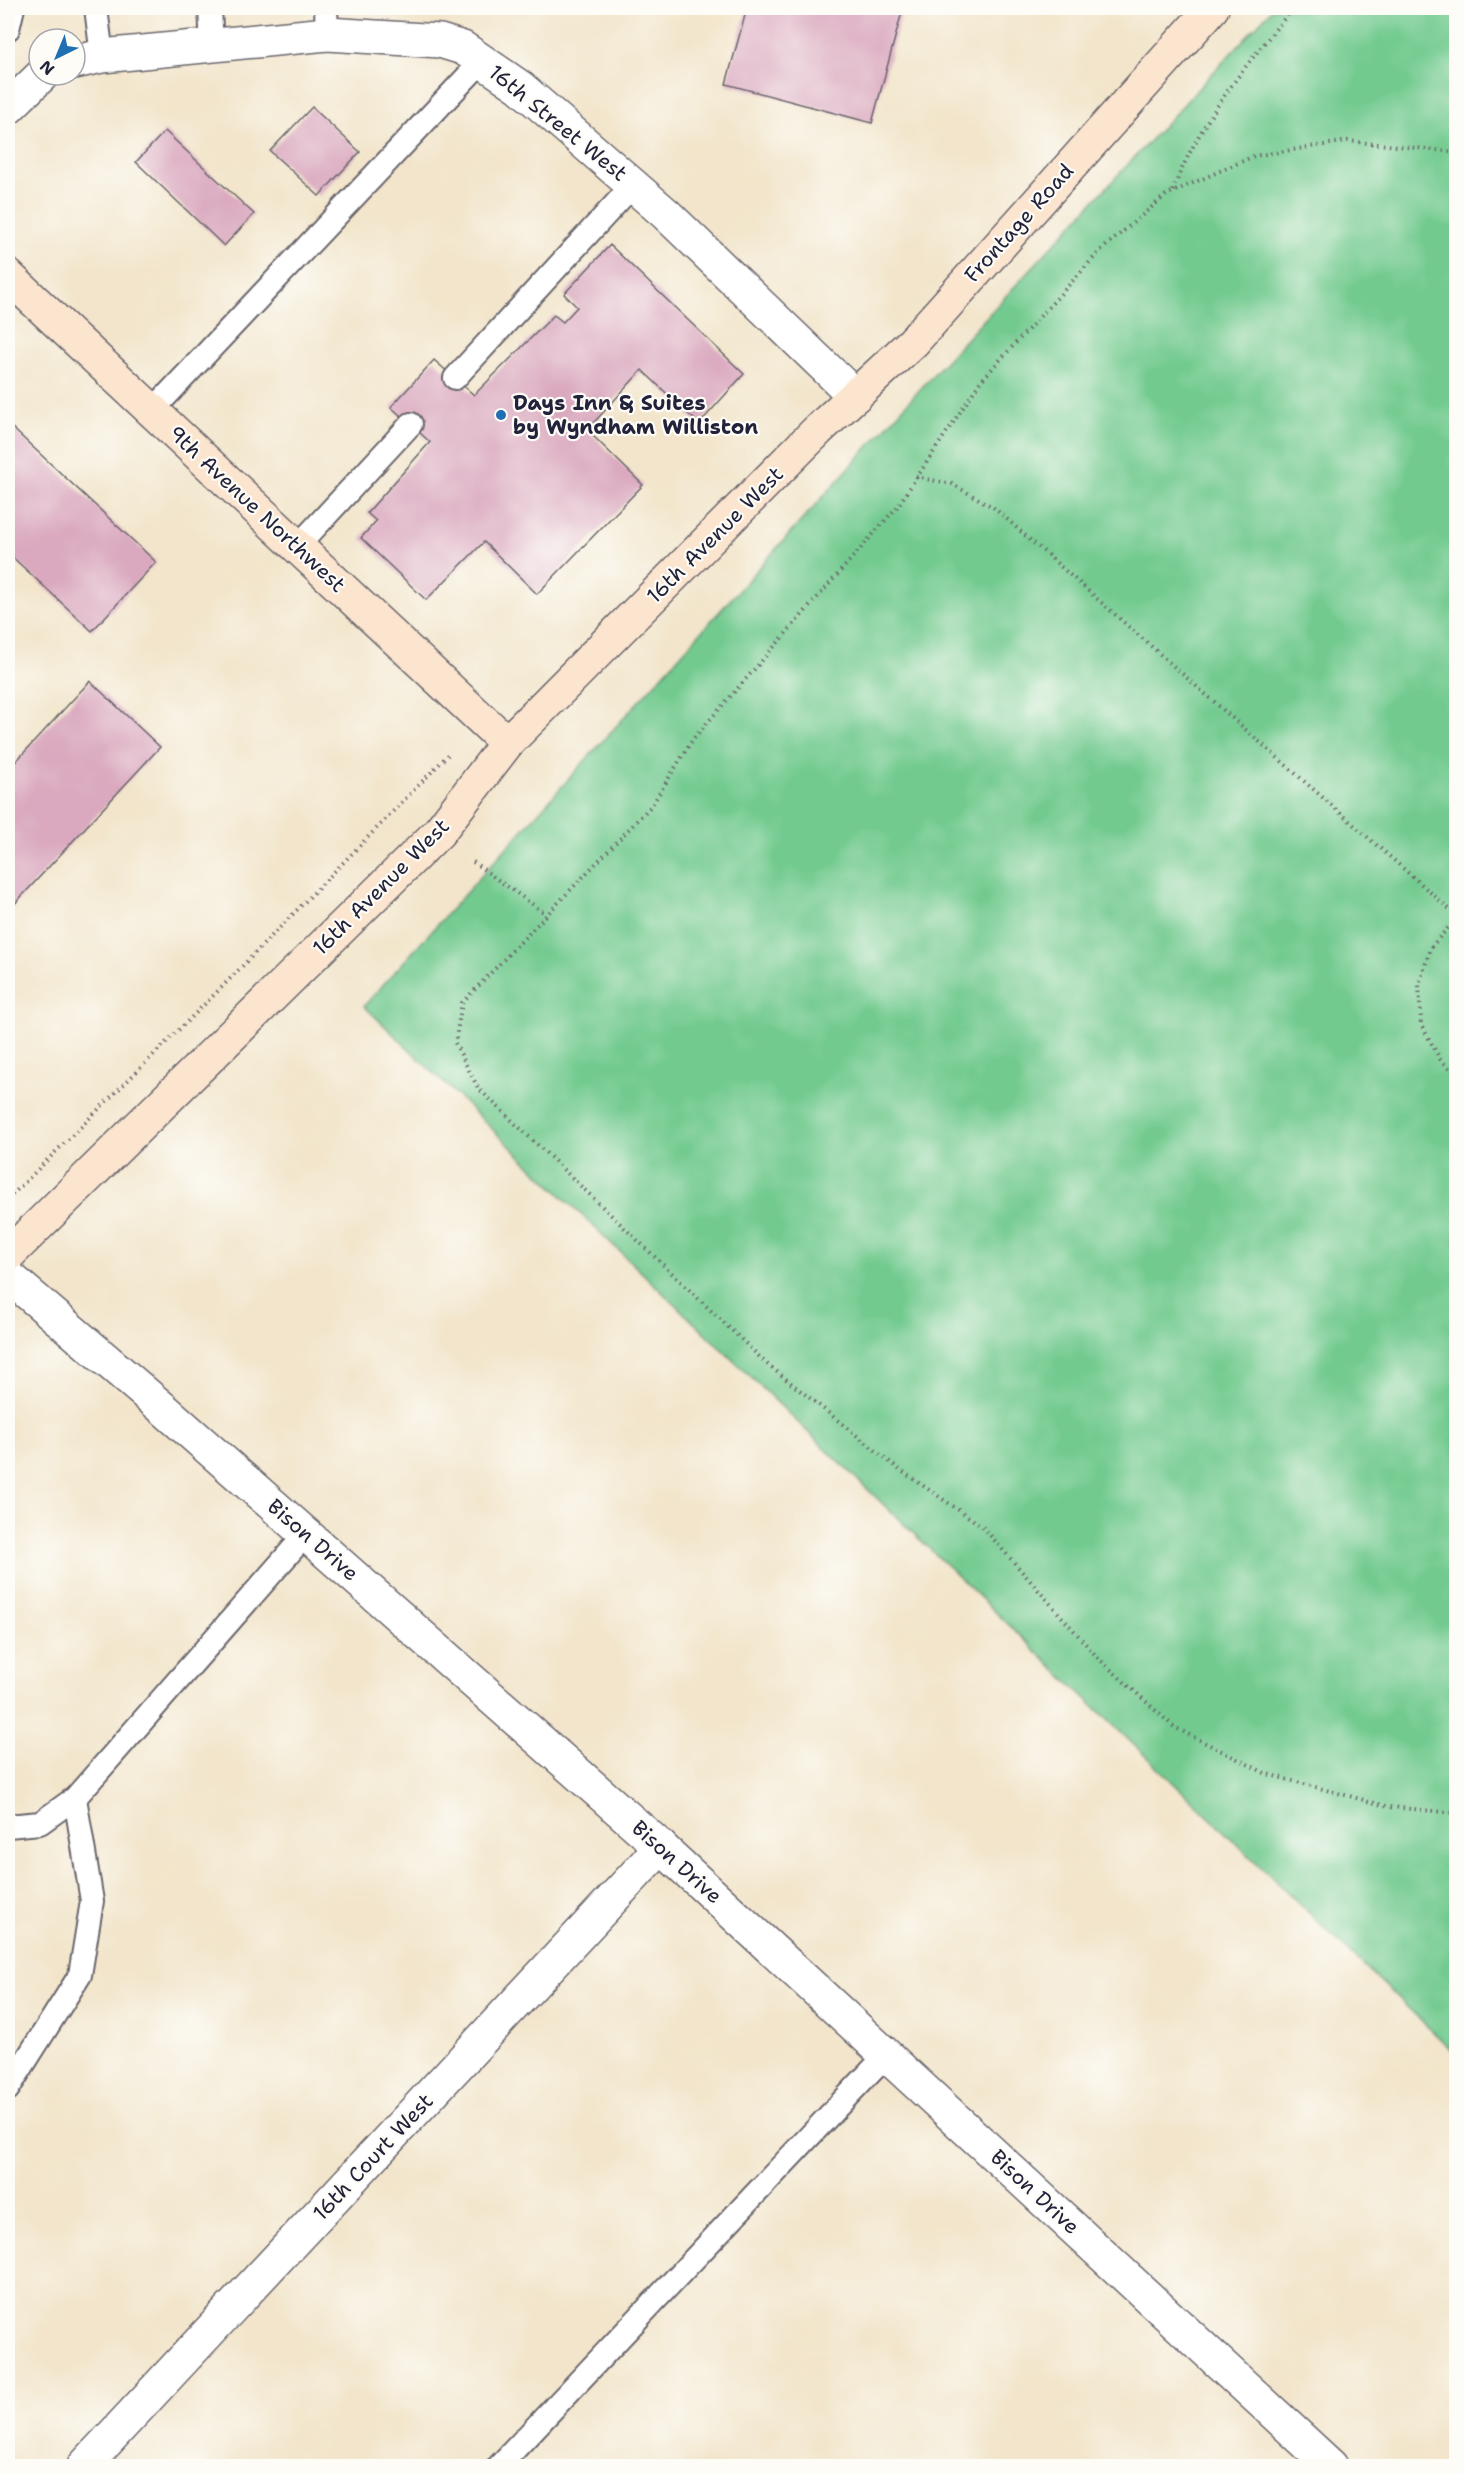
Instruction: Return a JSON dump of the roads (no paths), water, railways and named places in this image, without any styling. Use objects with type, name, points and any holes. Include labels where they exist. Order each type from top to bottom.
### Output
[{"type":"street","name":"Frontage Road","points":[[818,430],[913,342],[1212,8]]},
{"type":"street","name":"16th Street West","points":[[89,59],[212,47],[327,21],[440,41],[463,48],[520,87],[666,214],[855,396]]},
{"type":"street","points":[[8,108],[27,80]]},
{"type":"street","name":"9th Avenue Northwest","points":[[8,276],[507,743]]},
{"type":"street","name":"16th Avenue West","points":[[8,1255],[438,833],[507,743],[818,430]]},
{"type":"street","name":"Bison Drive","points":[[8,1276],[306,1534],[661,1847],[1331,2466]]},
{"type":"street","name":"16th Court West","points":[[84,2466],[661,1847]]},
{"type":"lane","points":[[8,29],[14,8]]},
{"type":"lane","points":[[89,59],[96,8]]},
{"type":"lane","points":[[210,8],[212,47]]},
{"type":"lane","points":[[152,411],[482,61]]},
{"type":"lane","points":[[455,378],[633,185]]},
{"type":"lane","points":[[297,547],[411,424]]},
{"type":"lane","points":[[8,1826],[40,1822],[75,1798],[306,1534]]},
{"type":"lane","points":[[8,2089],[80,1976],[92,1901],[75,1798]]},
{"type":"lane","points":[[499,2466],[887,2054]]},
{"type":"place","name":"Days Inn & Suites by Wyndham Williston","points":[[501,415]]}]
